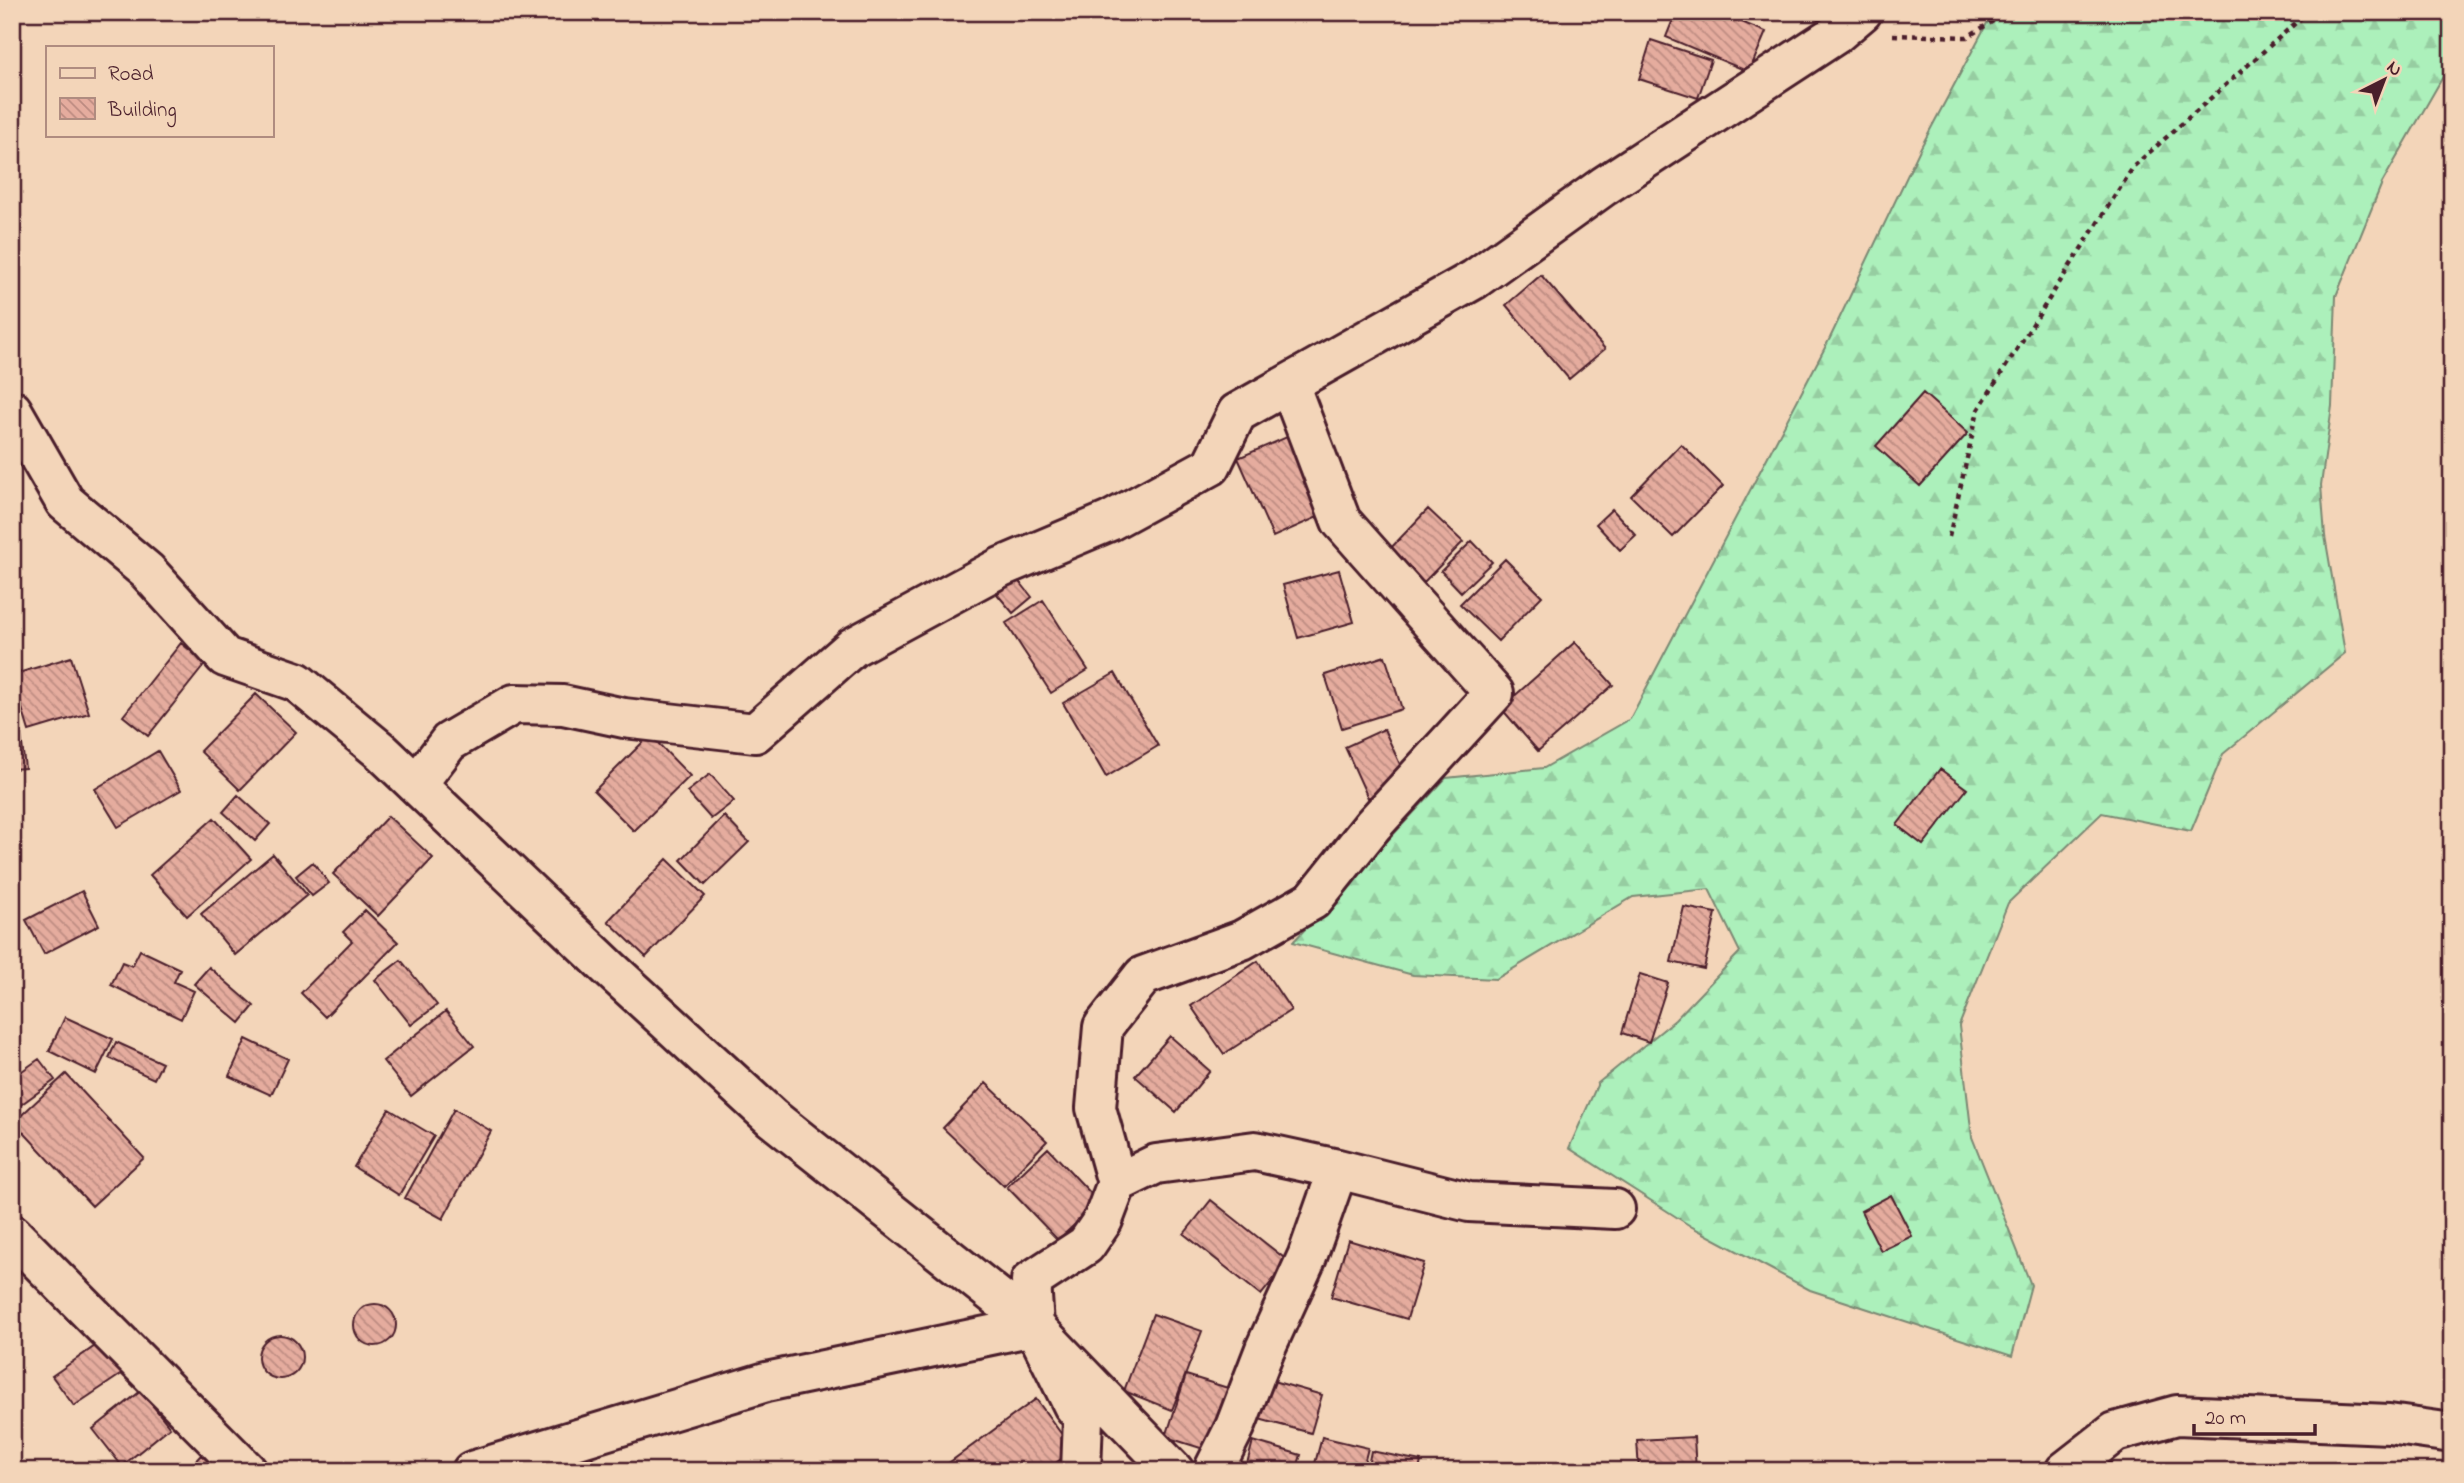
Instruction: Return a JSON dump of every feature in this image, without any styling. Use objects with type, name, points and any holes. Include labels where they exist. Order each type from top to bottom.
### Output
[{"type":"street","points":[[416,784],[449,742],[514,704],[563,705],[624,718],[755,733],[853,647],[1001,566],[1110,521],[1211,466],[1237,413],[1475,279],[1604,186],[1849,23]]},
{"type":"street","points":[[1081,1471],[1083,1418],[1073,1405],[1034,1326],[1031,1281],[1086,1245],[1103,1220],[1117,1183],[1096,1108],[1103,1027],[1143,976],[1242,940],[1312,900],[1373,825],[1494,693],[1341,521],[1289,384]]},
{"type":"street","points":[[12,410],[65,502],[147,571],[225,657],[297,682],[382,752],[611,970],[772,1118],[1034,1326],[1174,1471]]},
{"type":"street","points":[[1117,1183],[1156,1164],[1255,1151],[1469,1202],[1615,1209]]},
{"type":"street","points":[[1213,1471],[1235,1427],[1265,1349],[1307,1257],[1338,1169]]},
{"type":"street","points":[[12,1234],[247,1471]]},
{"type":"street","points":[[472,1471],[766,1382],[1034,1326]]},
{"type":"street","points":[[2065,1471],[2115,1432],[2177,1415],[2389,1424],[2452,1433]]},
{"type":"path","points":[[1849,23],[1967,37],[2008,12]]},
{"type":"path","points":[[1949,537],[1978,410],[2134,166],[2308,12]]},
{"type":"green space","points":[[1993,12],[2452,12],[2452,61],[2382,183],[2336,296],[2332,406],[2321,485],[2325,536],[2345,653],[2223,754],[2191,831],[2102,813],[2008,903],[1959,1026],[1972,1137],[2031,1285],[2012,1356],[1810,1290],[1692,1227],[1569,1148],[1598,1083],[1675,1020],[1740,952],[1709,889],[1633,897],[1496,979],[1413,975],[1293,942],[1446,778],[1544,768],[1630,719],[1830,338],[1921,147]]},
{"type":"building","points":[[1676,12],[1717,12],[1766,32],[1749,72],[1666,37]]},
{"type":"building","points":[[2210,12],[2231,12],[2213,20]]},
{"type":"building","points":[[1651,40],[1711,60],[1698,98],[1639,79]]},
{"type":"building","points":[[1541,275],[1605,349],[1569,379],[1506,305]]},
{"type":"building","points":[[1923,393],[1968,433],[1920,486],[1876,446]]},
{"type":"building","points":[[1294,434],[1329,512],[1273,537],[1238,458]]},
{"type":"building","points":[[1681,444],[1723,486],[1673,537],[1631,496]]},
{"type":"building","points":[[1428,509],[1463,542],[1422,584],[1388,551]]},
{"type":"building","points":[[1612,509],[1636,535],[1620,550],[1596,524]]},
{"type":"building","points":[[1472,541],[1492,562],[1461,592],[1441,571]]},
{"type":"building","points":[[1505,559],[1542,596],[1498,641],[1460,604]]},
{"type":"building","points":[[1339,570],[1354,622],[1298,638],[1283,585]]},
{"type":"building","points":[[1016,577],[1032,597],[1013,613],[997,594]]},
{"type":"building","points":[[1043,600],[1088,670],[1051,693],[1006,623]]},
{"type":"building","points":[[1575,642],[1613,685],[1538,751],[1501,708]]},
{"type":"building","points":[[181,643],[206,663],[148,736],[123,716]]},
{"type":"building","points":[[1385,656],[1402,709],[1342,728],[1325,675]]},
{"type":"building","points":[[71,657],[89,713],[29,731],[12,675]]},
{"type":"building","points":[[1115,673],[1158,746],[1106,777],[1063,703]]},
{"type":"building","points":[[256,694],[296,732],[240,790],[200,751]]},
{"type":"building","points":[[18,712],[25,768],[12,769],[12,713]]},
{"type":"building","points":[[1384,729],[1407,780],[1368,798],[1345,747]]},
{"type":"building","points":[[650,735],[690,776],[634,831],[594,791]]},
{"type":"building","points":[[158,751],[181,790],[118,827],[95,789]]},
{"type":"building","points":[[1940,769],[1967,789],[1923,845],[1897,825]]},
{"type":"building","points":[[710,774],[734,801],[711,819],[687,792]]},
{"type":"building","points":[[238,795],[270,824],[255,841],[223,812]]},
{"type":"building","points":[[388,816],[433,858],[378,916],[333,874]]},
{"type":"building","points":[[724,816],[749,842],[705,885],[681,860]]},
{"type":"building","points":[[214,818],[251,859],[187,916],[150,875]]},
{"type":"building","points":[[273,854],[307,895],[235,955],[201,914]]},
{"type":"building","points":[[667,859],[705,896],[646,957],[608,921]]},
{"type":"building","points":[[313,862],[329,883],[312,896],[296,876]]},
{"type":"building","points":[[82,891],[99,925],[44,954],[26,920]]},
{"type":"building","points":[[1684,907],[1716,913],[1704,969],[1671,962]]},
{"type":"building","points":[[365,910],[398,942],[325,1017],[301,993],[352,941],[343,932]]},
{"type":"building","points":[[140,950],[180,969],[174,982],[194,991],[181,1019],[111,985],[122,962],[132,966]]},
{"type":"building","points":[[401,960],[437,1005],[411,1025],[375,980]]},
{"type":"building","points":[[1258,961],[1291,1010],[1224,1054],[1191,1006]]},
{"type":"building","points":[[209,967],[254,1006],[240,1023],[194,984]]},
{"type":"building","points":[[1640,974],[1668,983],[1649,1042],[1622,1033]]},
{"type":"building","points":[[446,1011],[474,1046],[411,1096],[383,1061]]},
{"type":"building","points":[[65,1017],[113,1039],[96,1074],[49,1051]]},
{"type":"building","points":[[1170,1036],[1210,1071],[1176,1112],[1135,1076]]},
{"type":"building","points":[[246,1039],[288,1059],[271,1095],[229,1076]]},
{"type":"building","points":[[116,1042],[162,1063],[154,1079],[109,1058]]},
{"type":"building","points":[[39,1059],[55,1080],[12,1111],[12,1078]]},
{"type":"building","points":[[66,1074],[144,1158],[92,1206],[14,1122]]},
{"type":"building","points":[[986,1083],[1047,1141],[1004,1186],[943,1128]]},
{"type":"building","points":[[389,1109],[434,1136],[399,1195],[354,1167]]},
{"type":"building","points":[[454,1109],[491,1131],[443,1219],[405,1198]]},
{"type":"building","points":[[1048,1148],[1099,1202],[1058,1240],[1007,1187]]},
{"type":"building","points":[[1891,1195],[1912,1236],[1881,1251],[1861,1211]]},
{"type":"building","points":[[1211,1200],[1288,1261],[1261,1295],[1184,1234]]},
{"type":"building","points":[[1348,1240],[1424,1263],[1407,1319],[1331,1297]]},
{"type":"building","points":[[375,1304],[390,1310],[396,1325],[390,1340],[375,1346],[360,1340],[354,1325],[360,1310]]},
{"type":"building","points":[[1153,1314],[1202,1331],[1172,1410],[1124,1391]]},
{"type":"building","points":[[280,1335],[289,1336],[296,1341],[301,1348],[301,1366],[296,1373],[289,1378],[280,1379],[271,1378],[264,1373],[259,1366],[258,1357],[259,1348],[264,1341],[271,1336]]},
{"type":"building","points":[[101,1342],[123,1373],[74,1406],[52,1376]]},
{"type":"building","points":[[1186,1375],[1231,1389],[1210,1451],[1166,1437]]},
{"type":"building","points":[[1266,1379],[1322,1395],[1311,1433],[1255,1418]]},
{"type":"building","points":[[141,1391],[170,1427],[122,1466],[93,1429]]},
{"type":"building","points":[[1036,1399],[1073,1450],[1045,1471],[951,1471],[946,1465]]},
{"type":"building","points":[[1322,1437],[1368,1448],[1362,1471],[1313,1471]]},
{"type":"building","points":[[1694,1437],[1696,1471],[1639,1471],[1637,1440]]},
{"type":"building","points":[[1253,1441],[1301,1455],[1296,1471],[1245,1471]]},
{"type":"building","points":[[582,1445],[603,1471],[549,1471]]},
{"type":"building","points":[[1371,1451],[1421,1461],[1419,1471],[1367,1471]]},
{"type":"building","points":[[201,1455],[219,1471],[186,1471]]},
{"type":"building","points":[[2303,1464],[2353,1464],[2353,1471],[2303,1471]]},
{"type":"building","points":[[2196,1468],[2247,1470],[2247,1471],[2196,1471]]}]
